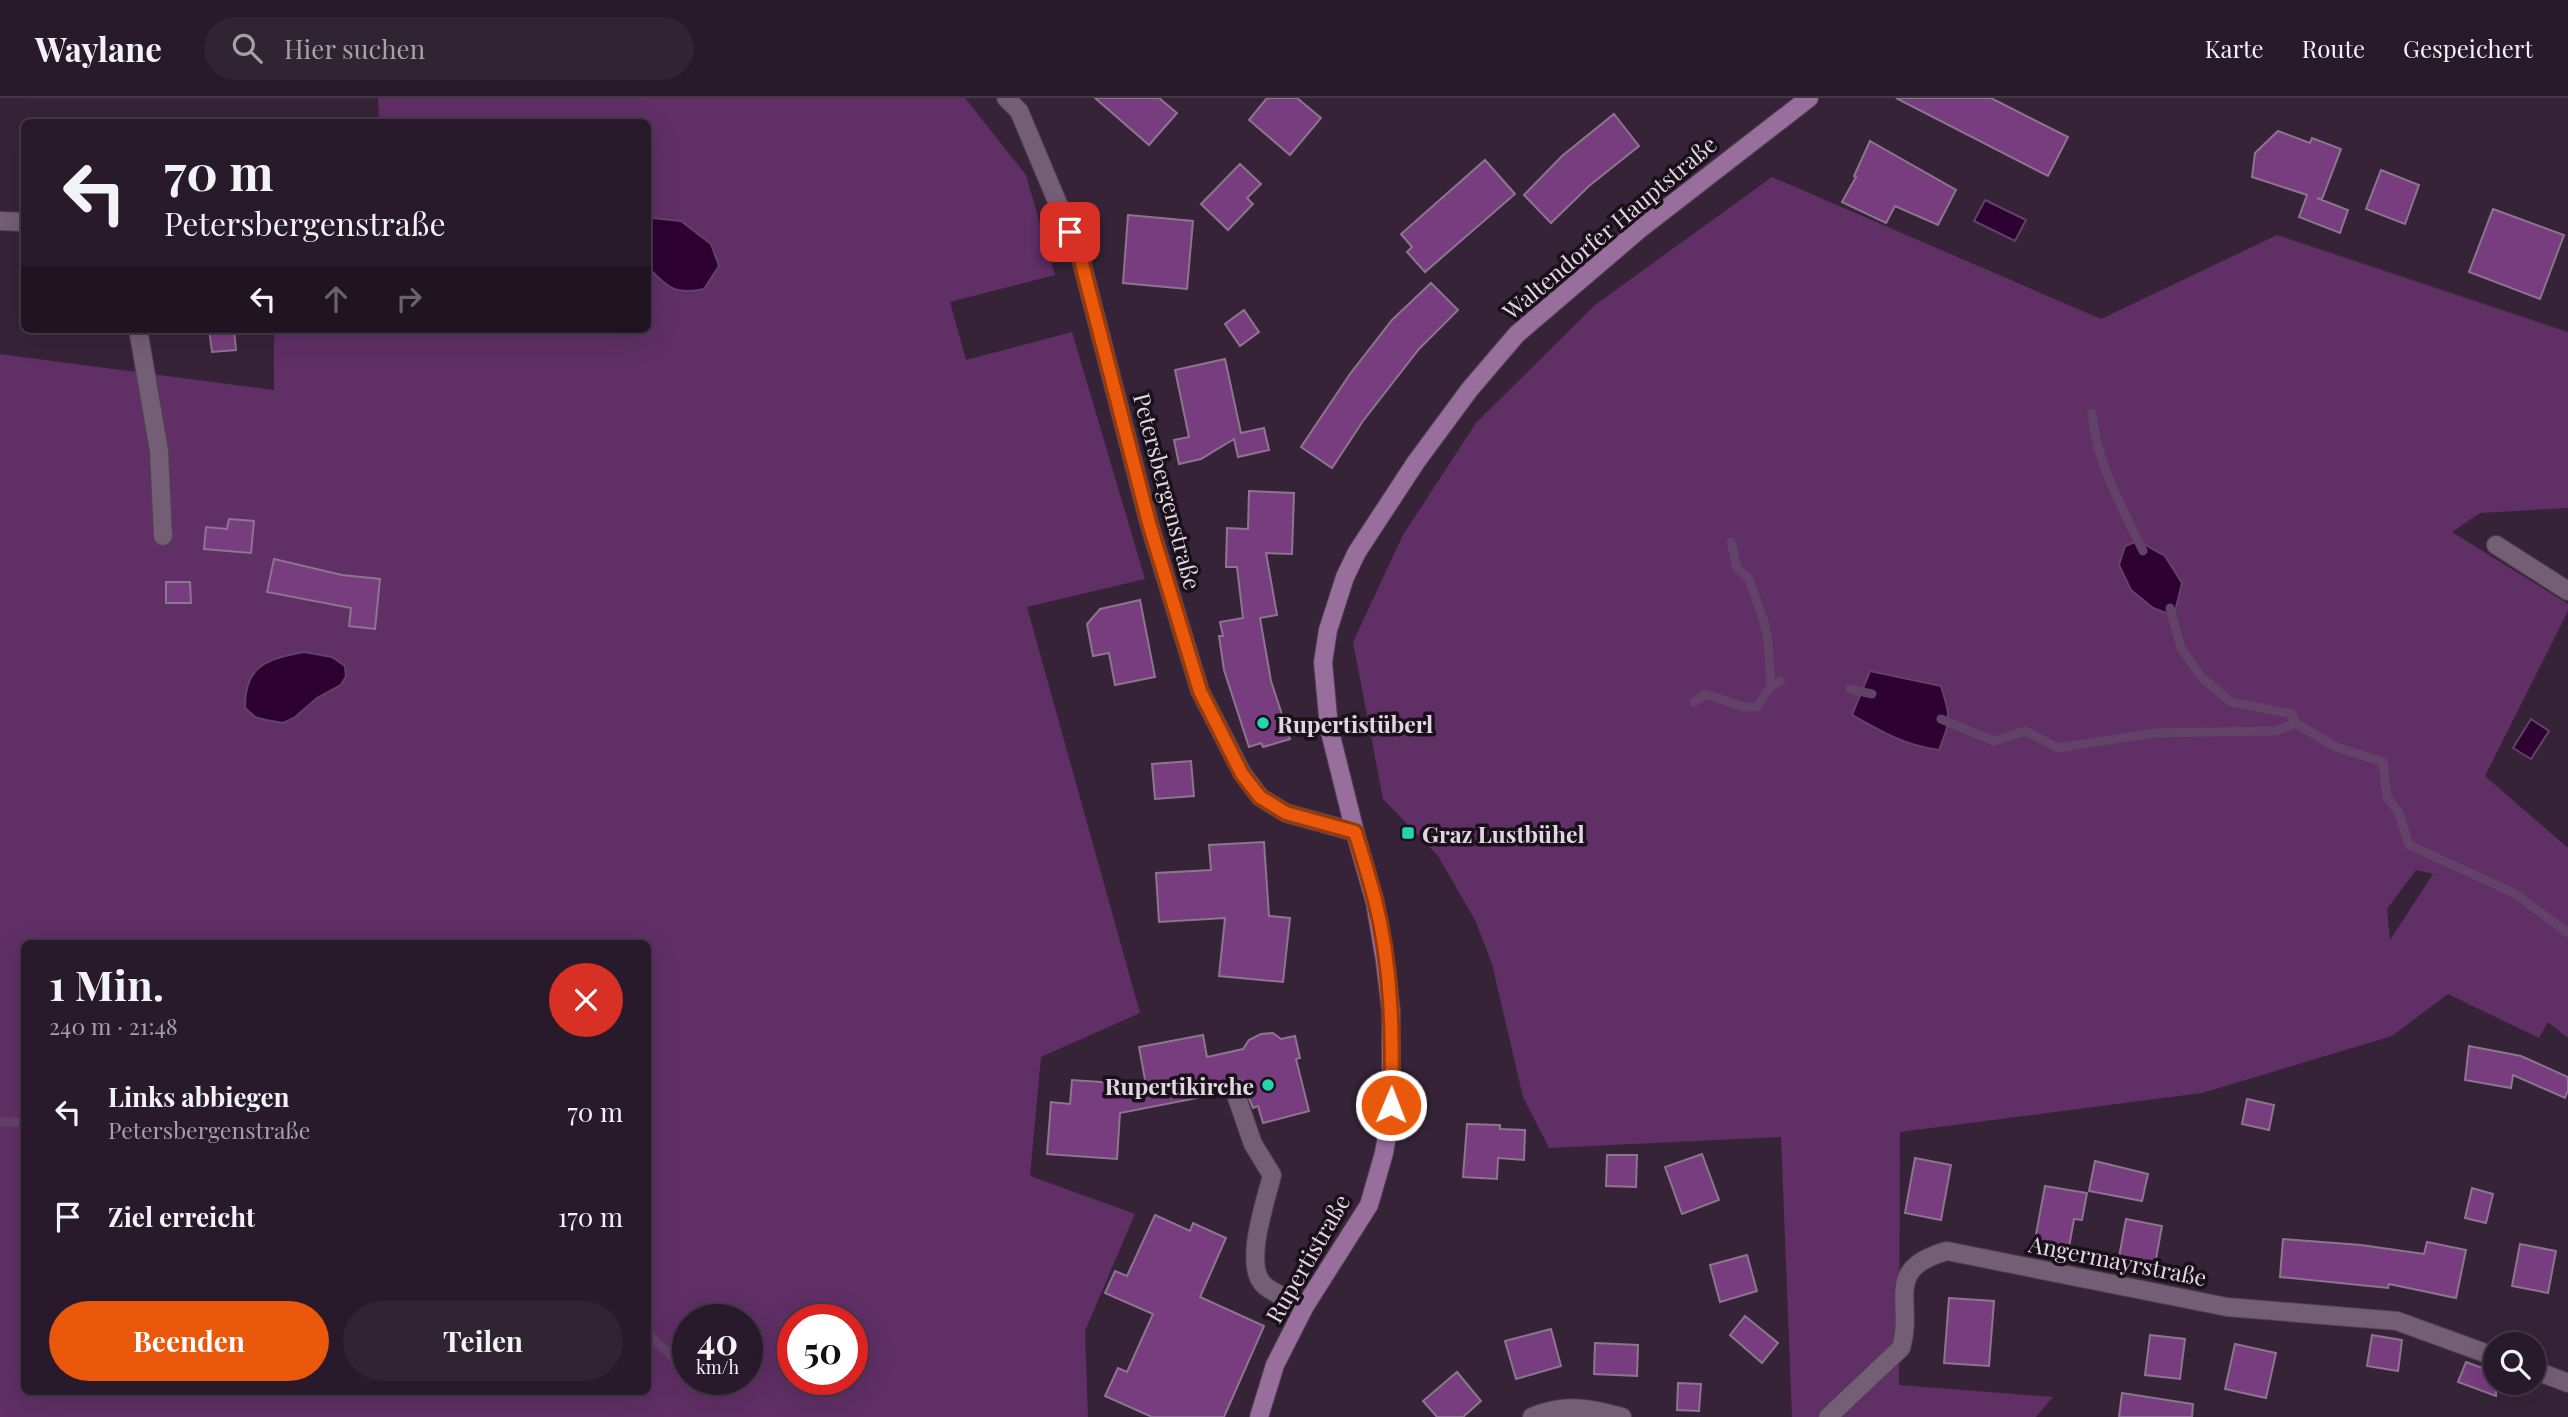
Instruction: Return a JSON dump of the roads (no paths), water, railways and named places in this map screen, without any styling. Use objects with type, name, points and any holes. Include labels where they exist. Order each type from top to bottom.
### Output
[{"type":"main road","name":"Waltendorfer Hauptstraße","points":[[1355,832],[1329,728],[1323,662],[1335,603],[1357,552],[1416,462],[1470,389],[1517,334],[1640,229],[1809,98]]},
{"type":"main road","name":"Rupertistraße","points":[[1259,1417],[1275,1365],[1305,1306],[1368,1205],[1384,1153],[1391,1111],[1391,1011],[1385,961],[1375,902],[1355,832]]},
{"type":"street","name":"Petersbergenstraße","points":[[1006,98],[1019,111],[1080,256],[1149,523],[1200,691],[1242,774],[1260,797],[1286,813],[1355,832]]},
{"type":"street","points":[[0,221],[21,222]]},
{"type":"street","points":[[139,333],[159,451],[163,536]]},
{"type":"street","points":[[2496,545],[2568,591]]},
{"type":"street","points":[[1234,1089],[1253,1144],[1272,1175],[1254,1255],[1259,1279],[1276,1293],[1305,1306]]},
{"type":"street","name":"Angermayrstraße","points":[[1828,1417],[1901,1348],[1905,1338],[1903,1290],[1907,1278],[1917,1265],[1929,1256],[1947,1251],[2227,1307],[2397,1321],[2483,1352]]},
{"type":"street","points":[[2546,1375],[2568,1383]]},
{"type":"street","points":[[1532,1417],[1557,1409],[1584,1407],[1622,1417]]},
{"type":"waterway","points":[[2092,413],[2104,467],[2143,551]]},
{"type":"waterway","points":[[1731,542],[1737,568],[1749,579],[1764,622],[1771,686]]},
{"type":"waterway","points":[[2170,608],[2181,648],[2202,678],[2231,702],[2292,714],[2295,723]]},
{"type":"waterway","points":[[1694,702],[1705,694],[1744,707],[1757,707],[1771,686],[1780,681]]},
{"type":"waterway","points":[[1850,689],[1872,694]]},
{"type":"waterway","points":[[1941,719],[1994,741],[2025,731],[2058,748],[2153,733],[2276,731],[2295,723],[2336,747],[2383,762],[2387,797],[2399,813],[2409,845],[2514,893],[2568,933]]},
{"type":"waterway","points":[[0,1122],[21,1122]]},
{"type":"waterway","points":[[651,1337],[672,1356]]},
{"type":"place","name":"Rupertistüberl","points":[[1263,723]]},
{"type":"place","name":"Graz Lustbühel","points":[[1408,833]]},
{"type":"place","name":"Rupertikirche","points":[[1268,1085]]}]
